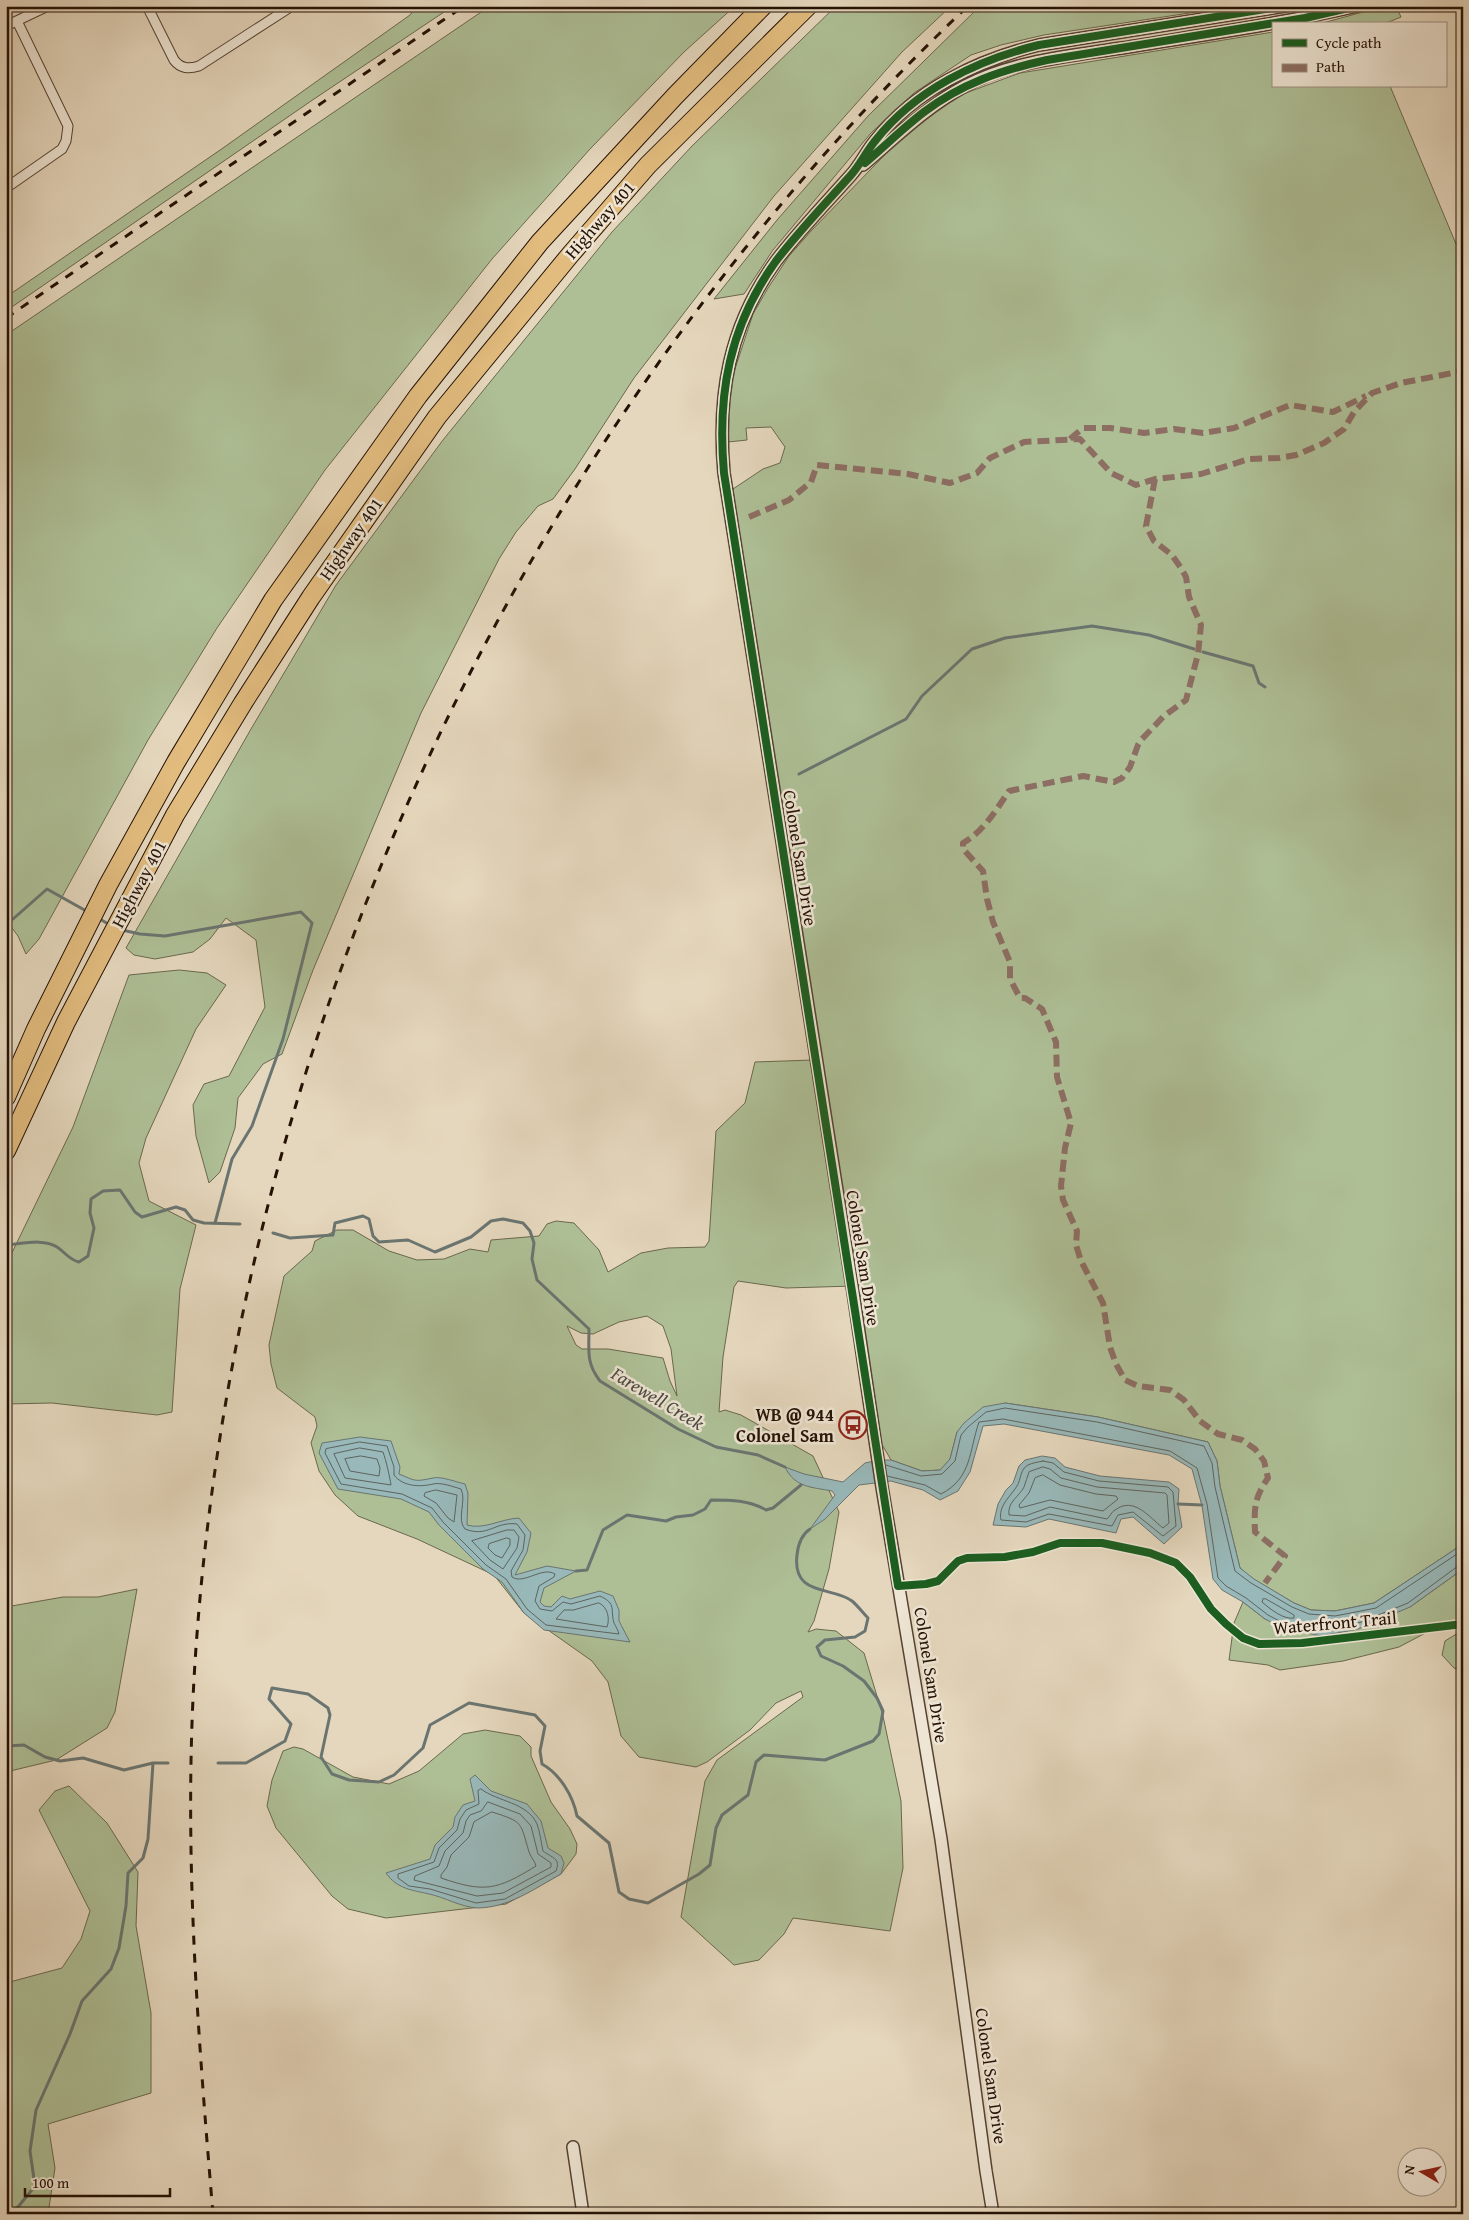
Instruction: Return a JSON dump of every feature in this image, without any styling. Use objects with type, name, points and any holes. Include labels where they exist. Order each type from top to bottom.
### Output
[{"type":"highway","name":"Highway 401","points":[[6,1097],[36,1029],[108,886],[176,762],[273,600],[418,396],[540,242],[675,96],[764,6]]},
{"type":"highway","name":"Highway 401","points":[[6,1151],[66,1022],[176,815],[243,703],[311,597],[437,417],[570,255],[648,165],[808,6]]},
{"type":"street","points":[[6,26],[48,6]]},
{"type":"street","points":[[147,6],[174,60],[179,66],[186,68],[199,66],[292,6]]},
{"type":"street","name":"Colonel Sam Drive","points":[[994,2214],[986,2171],[941,1839],[875,1446],[724,473],[721,428],[722,407],[729,364],[736,341],[750,306],[770,270],[854,172],[875,141],[908,108],[927,93],[965,69],[989,59],[1039,45],[1285,6]]},
{"type":"street","name":"Colonel Sam Drive","points":[[1280,22],[1357,6]]},
{"type":"street","points":[[6,188],[62,149],[66,141],[68,126],[17,21]]},
{"type":"street","name":"Colonel Sam Drive","points":[[854,172],[923,113],[953,93],[990,74],[1047,60],[1272,23]]},
{"type":"street","points":[[573,2147],[583,2214]]},
{"type":"green space","points":[[417,6],[453,6],[314,99],[6,311],[6,297],[223,148],[410,15]]},
{"type":"green space","points":[[490,6],[735,6],[684,52],[590,149],[492,259],[325,470],[217,628],[148,740],[39,939],[26,954],[18,936],[6,920],[6,335]]},
{"type":"green space","points":[[836,6],[951,6],[902,52],[774,196],[634,378],[575,469],[553,499],[538,506],[516,532],[499,559],[421,713],[313,970],[282,1054],[263,1064],[238,1098],[235,1128],[220,1172],[209,1183],[196,1136],[193,1105],[204,1084],[229,1076],[265,1007],[256,940],[226,918],[210,939],[193,952],[155,959],[134,955],[126,948],[336,585],[443,440],[612,232],[692,146]]},
{"type":"green space","points":[[980,6],[1236,6],[1044,35],[1001,45],[971,55],[914,93],[871,133],[773,250],[744,294],[714,299],[777,220],[868,116]]},
{"type":"green space","points":[[1385,6],[1396,6],[1401,17],[1389,22],[1326,22]]},
{"type":"green space","points":[[1272,32],[1272,88],[1391,88],[1456,244],[1463,241],[1463,1544],[1374,1603],[1335,1611],[1311,1610],[1294,1603],[1253,1579],[1240,1568],[1220,1486],[1217,1461],[1208,1442],[1098,1417],[1005,1403],[957,1432],[950,1459],[941,1470],[922,1471],[891,1460],[877,1436],[854,1286],[786,1288],[738,1281],[734,1287],[723,1357],[719,1412],[725,1410],[741,1415],[813,1456],[839,1512],[829,1569],[814,1621],[808,1632],[816,1629],[836,1631],[864,1653],[883,1716],[901,1801],[903,1868],[890,1931],[793,1918],[784,1934],[759,1960],[734,1965],[681,1917],[705,1781],[717,1760],[803,1697],[801,1691],[776,1703],[750,1730],[707,1762],[696,1767],[639,1757],[621,1736],[608,1682],[592,1661],[524,1613],[494,1575],[417,1539],[358,1516],[335,1495],[319,1471],[311,1443],[317,1426],[315,1417],[277,1388],[271,1364],[269,1345],[284,1276],[312,1251],[315,1241],[337,1230],[353,1230],[389,1251],[417,1260],[444,1259],[470,1249],[488,1252],[491,1240],[539,1236],[547,1224],[556,1221],[574,1223],[599,1250],[608,1272],[641,1253],[668,1248],[705,1247],[709,1241],[716,1131],[745,1103],[755,1062],[813,1060],[738,542],[733,489],[763,469],[780,463],[785,447],[771,427],[746,428],[747,440],[728,442],[727,415],[731,381],[753,314],[789,256],[902,137],[930,114],[963,94],[1020,73]],"holes":[[[647,1316],[663,1326],[671,1349],[677,1396],[663,1358],[608,1349],[582,1349],[576,1345],[567,1326],[581,1333],[593,1334],[619,1322]]]},
{"type":"green space","points":[[179,970],[207,973],[226,985],[196,1029],[146,1138],[139,1163],[149,1201],[196,1225],[180,1289],[172,1412],[157,1415],[52,1403],[6,1404],[6,1265],[73,1127],[129,975]]},
{"type":"green space","points":[[1463,1569],[1463,1620],[1451,1627],[1433,1629],[1399,1647],[1343,1661],[1280,1670],[1268,1665],[1229,1660],[1234,1623],[1243,1602],[1265,1619],[1410,1607]]},
{"type":"green space","points":[[137,1589],[115,1712],[107,1728],[56,1760],[6,1772],[6,1607],[63,1597],[98,1597]]},
{"type":"green space","points":[[1463,1630],[1463,1671],[1454,1668],[1442,1655],[1445,1641]]},
{"type":"green space","points":[[485,1730],[520,1736],[531,1747],[531,1756],[551,1802],[570,1829],[577,1844],[576,1854],[561,1874],[506,1904],[386,1918],[348,1909],[332,1896],[276,1828],[267,1806],[272,1780],[283,1751],[294,1747],[303,1749],[353,1777],[389,1784],[419,1771],[463,1734]]},
{"type":"green space","points":[[69,1786],[107,1823],[138,1872],[136,1926],[151,2013],[151,2093],[48,2124],[55,2168],[48,2214],[6,2214],[6,1983],[62,1968],[81,1939],[90,1911],[39,1810],[55,1791]]},
{"type":"water","points":[[1005,1403],[1098,1417],[1208,1442],[1217,1461],[1220,1486],[1240,1568],[1254,1579],[1294,1603],[1311,1610],[1335,1611],[1374,1603],[1463,1544],[1463,1569],[1410,1607],[1358,1629],[1322,1636],[1285,1629],[1265,1619],[1243,1602],[1222,1590],[1213,1579],[1202,1506],[1192,1469],[1169,1455],[1004,1424],[983,1426],[970,1472],[958,1491],[940,1500],[923,1490],[891,1481],[859,1485],[825,1519],[810,1529],[835,1495],[832,1491],[799,1483],[789,1474],[785,1467],[804,1474],[843,1482],[865,1463],[879,1460],[891,1460],[922,1471],[940,1470],[950,1459],[957,1432],[964,1423],[983,1407]]},
{"type":"water","points":[[360,1437],[391,1441],[400,1467],[399,1474],[415,1480],[440,1478],[465,1484],[468,1493],[467,1525],[480,1526],[519,1518],[531,1533],[527,1552],[515,1575],[547,1566],[576,1571],[544,1588],[540,1602],[544,1606],[551,1607],[562,1596],[570,1599],[600,1591],[613,1596],[619,1610],[619,1621],[630,1642],[544,1630],[524,1613],[502,1582],[483,1569],[439,1525],[429,1512],[401,1499],[338,1489],[319,1453],[322,1443]]},
{"type":"water","points":[[1042,1456],[1055,1458],[1065,1467],[1100,1476],[1169,1482],[1179,1489],[1178,1504],[1182,1527],[1164,1544],[1133,1517],[1121,1519],[1116,1533],[1049,1519],[1026,1527],[993,1525],[998,1504],[1006,1490],[1013,1483],[1019,1466],[1025,1460]]},
{"type":"water","points":[[475,1775],[491,1791],[527,1804],[541,1821],[548,1848],[561,1856],[564,1863],[561,1874],[510,1901],[499,1905],[477,1908],[400,1886],[386,1873],[430,1859],[435,1845],[453,1827],[455,1817],[463,1805],[475,1801],[470,1779]]},
{"type":"waterway","points":[[799,774],[906,719],[922,696],[972,649],[1005,638],[1092,626],[1149,635],[1194,649]]},
{"type":"waterway","points":[[1203,652],[1253,666],[1259,683],[1265,687]]},
{"type":"waterway","points":[[6,920],[13,919],[47,889],[88,912]]},
{"type":"waterway","points":[[122,930],[165,936],[301,912],[312,923],[283,1039],[252,1126],[232,1159],[215,1223]]},
{"type":"waterway","points":[[98,918],[110,925]]},
{"type":"waterway","name":"Farewell Creek","points":[[6,1245],[32,1242],[52,1244],[70,1258],[79,1262],[88,1256],[94,1228],[90,1213],[91,1199],[103,1191],[120,1190],[135,1212],[142,1217],[176,1207],[185,1210],[193,1220],[204,1223],[240,1224]]},
{"type":"waterway","name":"Farewell Creek","points":[[273,1233],[290,1238],[333,1235],[335,1223],[363,1216],[369,1219],[373,1236],[379,1242],[408,1240],[435,1252],[471,1237],[491,1221],[503,1219],[523,1223],[530,1231],[534,1243],[532,1259],[537,1280],[589,1329],[590,1362],[600,1381],[678,1429],[716,1447],[758,1455],[785,1467]]},
{"type":"waterway","points":[[576,1571],[587,1570],[603,1530],[627,1515],[666,1521],[676,1517],[693,1515],[705,1509],[711,1500],[746,1502],[766,1510],[773,1508],[801,1485]]},
{"type":"waterway","points":[[1178,1504],[1202,1505]]},
{"type":"waterway","points":[[218,1763],[246,1763],[285,1741],[291,1724],[269,1699],[272,1688],[308,1694],[328,1708],[330,1715],[321,1757],[332,1774],[349,1780],[379,1782],[394,1775],[423,1748],[430,1725],[469,1703],[535,1715],[545,1726],[540,1751],[542,1764],[549,1768],[565,1786],[577,1816],[609,1843],[619,1892],[629,1899],[648,1903],[699,1874],[710,1865],[716,1828],[722,1815],[748,1795],[756,1762],[764,1755],[825,1760],[873,1741],[879,1734],[883,1711],[877,1698],[864,1681],[843,1666],[821,1656],[817,1647],[825,1640],[855,1637],[865,1631],[868,1618],[852,1601],[844,1596],[815,1588],[801,1578],[797,1568],[797,1551],[802,1537],[810,1529]]},
{"type":"waterway","points":[[6,1746],[24,1745],[45,1757],[60,1761],[83,1758],[124,1770],[153,1763],[168,1763]]},
{"type":"waterway","points":[[7,2214],[18,2207],[35,2186],[30,2151],[36,2110],[70,2034],[82,2001],[111,1969],[119,1948],[126,1906],[128,1873],[143,1858],[148,1839],[153,1763]]},
{"type":"railway","points":[[6,318],[464,6]]},
{"type":"railway","points":[[213,2214],[194,1947],[191,1813],[194,1679],[219,1445],[266,1214],[334,988],[423,769],[532,560],[659,362],[805,176],[968,6]]},
{"type":"marked path","points":[[749,517],[789,500],[811,482],[817,465],[908,474],[950,483],[977,473],[990,458],[1024,442],[1080,439],[1111,473],[1136,485],[1155,479],[1201,474],[1249,459],[1279,458],[1296,455],[1324,443],[1344,429],[1354,412],[1372,393],[1401,383],[1463,371]]},
{"type":"marked path","points":[[1070,439],[1083,428],[1110,428],[1144,433],[1174,429],[1203,433],[1234,428],[1290,405],[1333,412],[1366,396]]},
{"type":"marked path","points":[[1155,479],[1146,526],[1154,541],[1172,555],[1181,568],[1186,577],[1189,597],[1201,625],[1198,654],[1186,700],[1164,716],[1142,739],[1130,767],[1122,778],[1114,782],[1083,776],[1009,791],[983,826],[963,843],[963,849],[983,871],[993,922],[1010,962],[1010,979],[1020,998],[1025,998],[1042,1009],[1056,1042],[1057,1077],[1071,1123],[1065,1148],[1061,1186],[1063,1200],[1077,1231],[1076,1245],[1081,1261],[1103,1303],[1110,1347],[1116,1364],[1125,1380],[1138,1386],[1170,1390],[1184,1400],[1200,1421],[1218,1434],[1242,1440],[1255,1449],[1264,1461],[1268,1478],[1257,1498],[1255,1532],[1285,1556],[1265,1583]]},
{"type":"cycle path","name":"Waterfront Trail","points":[[1285,6],[1039,45],[1016,51],[970,69],[928,92],[909,107],[875,141],[854,171],[776,261],[747,311],[737,336],[725,389],[722,444],[724,473],[898,1586],[938,1581],[958,1561],[967,1558],[1005,1557],[1033,1552],[1060,1543],[1102,1543],[1150,1553],[1176,1563],[1190,1577],[1211,1609],[1226,1624],[1243,1638],[1259,1644],[1302,1643],[1463,1624]]},
{"type":"cycle path","points":[[1280,22],[1357,6]]},
{"type":"cycle path","points":[[865,163],[909,124],[938,102],[952,93],[998,73],[1047,60],[1272,23]]},
{"type":"place","name":"WB @ 944 Colonel Sam","points":[[853,1425]]}]
